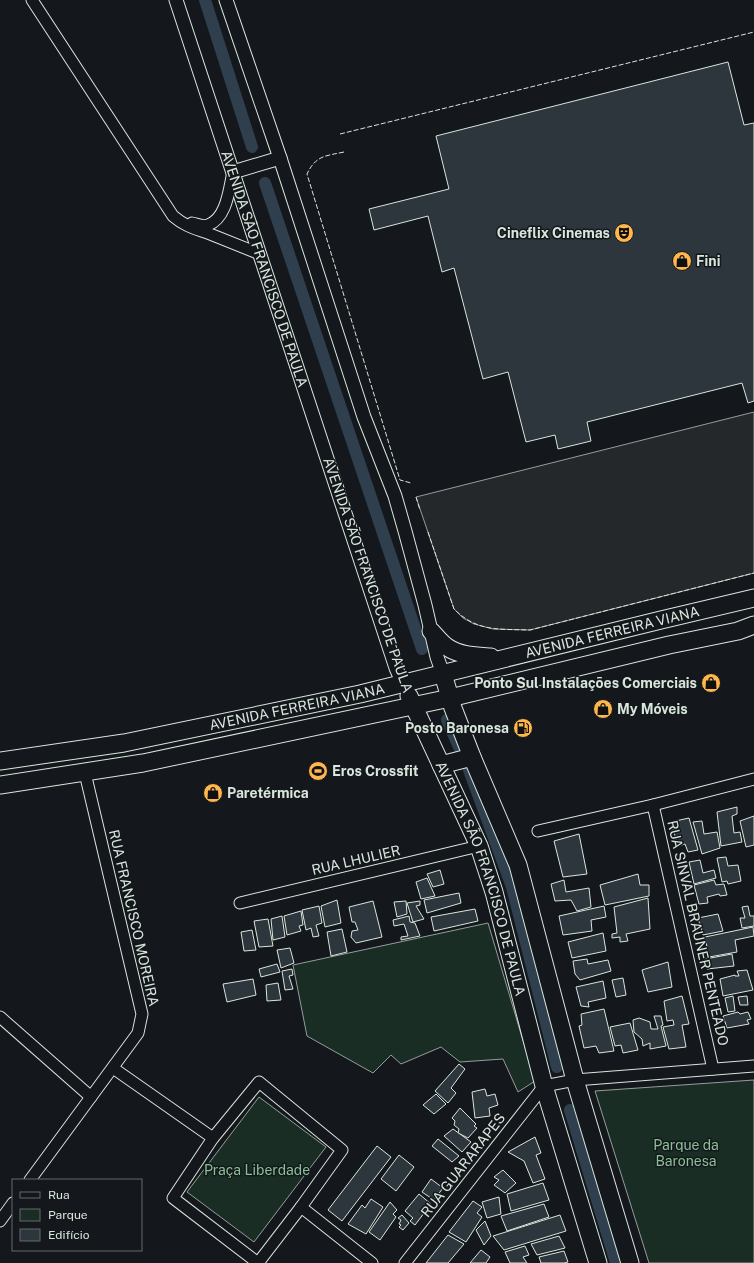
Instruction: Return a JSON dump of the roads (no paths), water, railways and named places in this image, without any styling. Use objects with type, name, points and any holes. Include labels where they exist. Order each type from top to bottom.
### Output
[{"type":"main road","name":"AVENIDA FERREIRA VIANA","points":[[0,761],[124,743],[403,684],[754,598]]},
{"type":"main road","name":"AVENIDA FERREIRA VIANA","points":[[0,785],[143,763],[450,698],[669,645],[738,631],[753,630]]},
{"type":"main road","points":[[431,631],[446,646],[458,652],[471,656],[505,658]]},
{"type":"main road","points":[[443,674],[450,698],[473,760],[518,865],[575,1080],[630,1263]]},
{"type":"main road","name":"AVENIDA SÃO FRANCISCO DE PAULA","points":[[403,684],[479,846],[494,892],[544,1086],[598,1263]]},
{"type":"main road","points":[[443,769],[473,760]]},
{"type":"street","points":[[32,0],[173,216],[185,225],[260,254]]},
{"type":"street","name":"AVENIDA SÃO FRANCISCO DE PAULA","points":[[176,0],[239,170],[260,254],[396,668],[403,684]]},
{"type":"street","points":[[226,0],[276,159],[364,417],[395,496],[443,674]]},
{"type":"street","points":[[166,207],[185,220],[198,225],[207,225],[213,222],[221,213],[239,170],[276,159]]},
{"type":"street","name":"RUA FRANCISCO MOREIRA","points":[[31,1179],[138,1033],[142,1014],[85,773]]},
{"type":"street","points":[[538,831],[754,779]]},
{"type":"street","name":"RUA SINVAL BRAUNER PENTEADO","points":[[654,804],[713,1069]]},
{"type":"street","name":"RUA LHULIER","points":[[240,903],[479,846]]},
{"type":"street","points":[[0,1017],[91,1097]]},
{"type":"street","points":[[544,1086],[575,1080],[754,1066]]},
{"type":"street","points":[[113,1068],[213,1138]]},
{"type":"street","points":[[259,1082],[342,1150],[302,1207],[258,1263],[173,1198],[213,1138],[259,1082]]},
{"type":"street","name":"RUA GUARARAPES","points":[[405,1263],[544,1086]]},
{"type":"street","points":[[0,1221],[12,1204]]},
{"type":"street","points":[[302,1207],[372,1263]]},
{"type":"waterway","points":[[205,0],[252,147]]},
{"type":"waterway","points":[[265,183],[422,649]]},
{"type":"waterway","points":[[447,720],[460,749]]},
{"type":"waterway","points":[[469,770],[512,887],[557,1067]]},
{"type":"waterway","points":[[570,1110],[616,1263]]},
{"type":"place","name":"Cineflix Cinemas","points":[[624,233]]},
{"type":"place","name":"Fini","points":[[682,261]]},
{"type":"place","name":"Ponto Sul Instalações Comerciais","points":[[711,683]]},
{"type":"place","name":"My Móveis","points":[[603,709]]},
{"type":"place","name":"Posto Baronesa","points":[[523,728]]},
{"type":"place","name":"Eros Crossfit","points":[[318,771]]},
{"type":"place","name":"Paretérmica","points":[[213,793]]},
{"type":"park label","name":"Parque da Baronesa","points":[[686,1154]]},
{"type":"park label","name":"Praça Liberdade","points":[[257,1170]]}]
